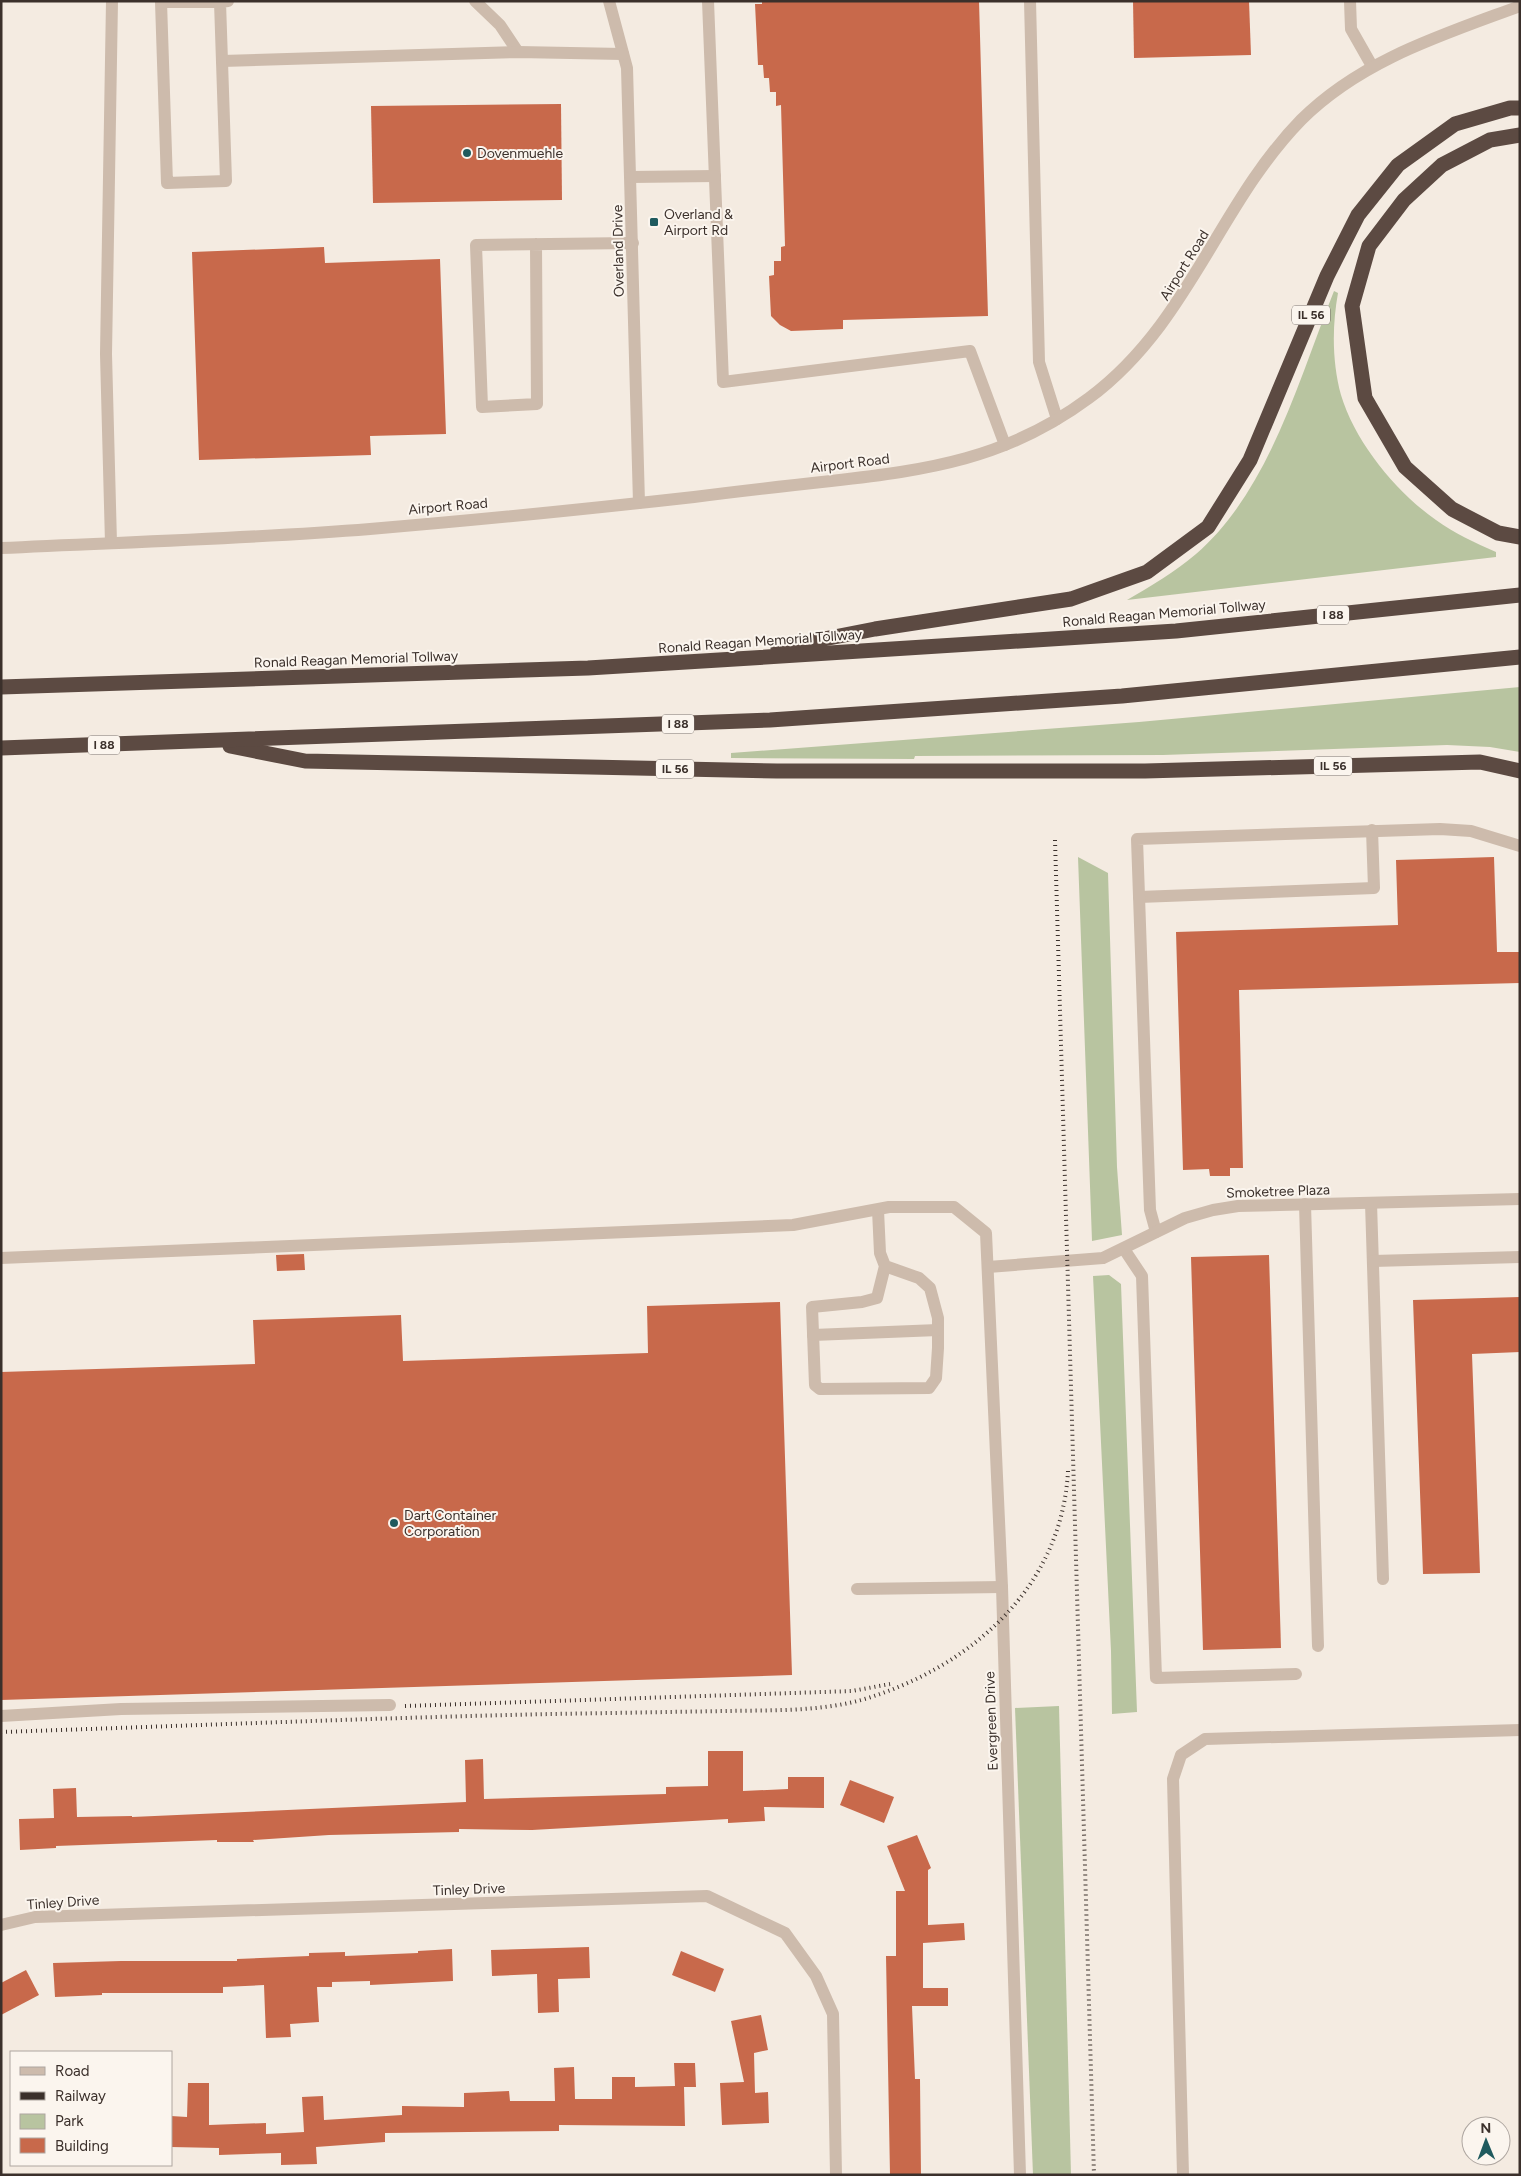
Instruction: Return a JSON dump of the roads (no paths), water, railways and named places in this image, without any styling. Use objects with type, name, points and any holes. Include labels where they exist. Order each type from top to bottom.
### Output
[{"type":"highway","name":"IL 56","points":[[718,660],[875,629],[1071,598],[1147,572],[1208,527],[1250,460],[1327,276],[1358,215],[1398,165],[1455,124],[1510,108],[1520,108]]},
{"type":"highway","points":[[1520,135],[1490,140],[1442,165],[1404,200],[1369,246],[1352,306],[1365,398],[1405,467],[1452,509],[1498,533],[1520,537]]},
{"type":"highway","name":"Ronald Reagan Memorial Tollway","points":[[1,688],[588,668],[1176,631],[1520,596]]},
{"type":"highway","name":"I 88","points":[[1,748],[770,720],[1122,696],[1520,657]]},
{"type":"highway","name":"IL 56","points":[[206,741],[315,761],[777,771],[1145,771],[1480,762],[1520,770]]},
{"type":"street","points":[[111,543],[106,354],[112,1]]},
{"type":"street","points":[[220,1],[226,181],[167,183],[161,2],[220,1],[228,1]]},
{"type":"street","points":[[475,1],[500,25],[518,52]]},
{"type":"street","name":"Overland Drive","points":[[609,1],[627,68],[634,243],[639,503]]},
{"type":"street","points":[[708,1],[723,382],[970,351],[1005,445]]},
{"type":"street","points":[[1030,1],[1038,362],[1058,419]]},
{"type":"street","points":[[1350,1],[1351,29],[1372,66]]},
{"type":"street","name":"Airport Road","points":[[1,548],[368,529],[639,503],[914,471],[962,461],[1033,434],[1089,398],[1114,377],[1143,348],[1168,318],[1257,176],[1300,122],[1342,86],[1372,66],[1418,45],[1520,6]]},
{"type":"street","points":[[222,61],[518,52],[623,54]]},
{"type":"street","points":[[631,177],[715,176]]},
{"type":"street","points":[[536,244],[537,404],[482,407],[476,245],[536,244],[634,243]]},
{"type":"street","points":[[1139,897],[1374,888],[1372,830]]},
{"type":"street","points":[[1156,1232],[1150,1210],[1137,839],[1372,830],[1471,831],[1520,846]]},
{"type":"street","name":"Smoketree Plaza","points":[[988,1267],[1103,1258],[1185,1218],[1213,1210],[1238,1206],[1520,1199]]},
{"type":"street","points":[[1371,1203],[1383,1579]]},
{"type":"street","points":[[1305,1204],[1318,1646]]},
{"type":"street","name":"Evergreen Drive","points":[[1,1258],[793,1225],[889,1207],[954,1207],[986,1233],[1002,1587],[1020,2175]]},
{"type":"street","points":[[878,1210],[880,1253],[886,1266],[877,1298],[862,1302],[812,1307],[815,1386],[820,1388],[929,1388],[936,1378],[938,1318],[930,1288],[919,1278],[886,1266]]},
{"type":"street","points":[[1124,1249],[1142,1276],[1156,1678],[1296,1674]]},
{"type":"street","points":[[1373,1261],[1520,1257]]},
{"type":"street","points":[[813,1336],[938,1330]]},
{"type":"street","points":[[857,1590],[1002,1587]]},
{"type":"street","points":[[1,1716],[121,1709],[390,1705]]},
{"type":"street","points":[[1183,2175],[1173,1779],[1181,1755],[1205,1739],[1520,1730]]},
{"type":"street","name":"Tinley Drive","points":[[1,1925],[35,1917],[707,1896],[785,1934],[816,1976],[834,2014],[836,2175]]},
{"type":"railway","points":[[1055,840],[1094,2175]]},
{"type":"railway","points":[[1,1732],[552,1714],[779,1710],[851,1703],[906,1683],[943,1665],[976,1642],[1005,1615],[1030,1585],[1049,1550],[1062,1512],[1068,1471]]},
{"type":"railway","points":[[405,1706],[852,1691],[890,1684]]},
{"type":"place","name":"Dovenmuehle","points":[[467,153]]},
{"type":"place","name":"Overland & Airport Rd","points":[[654,222]]},
{"type":"place","name":"Dart Container Corporation","points":[[394,1523]]}]
